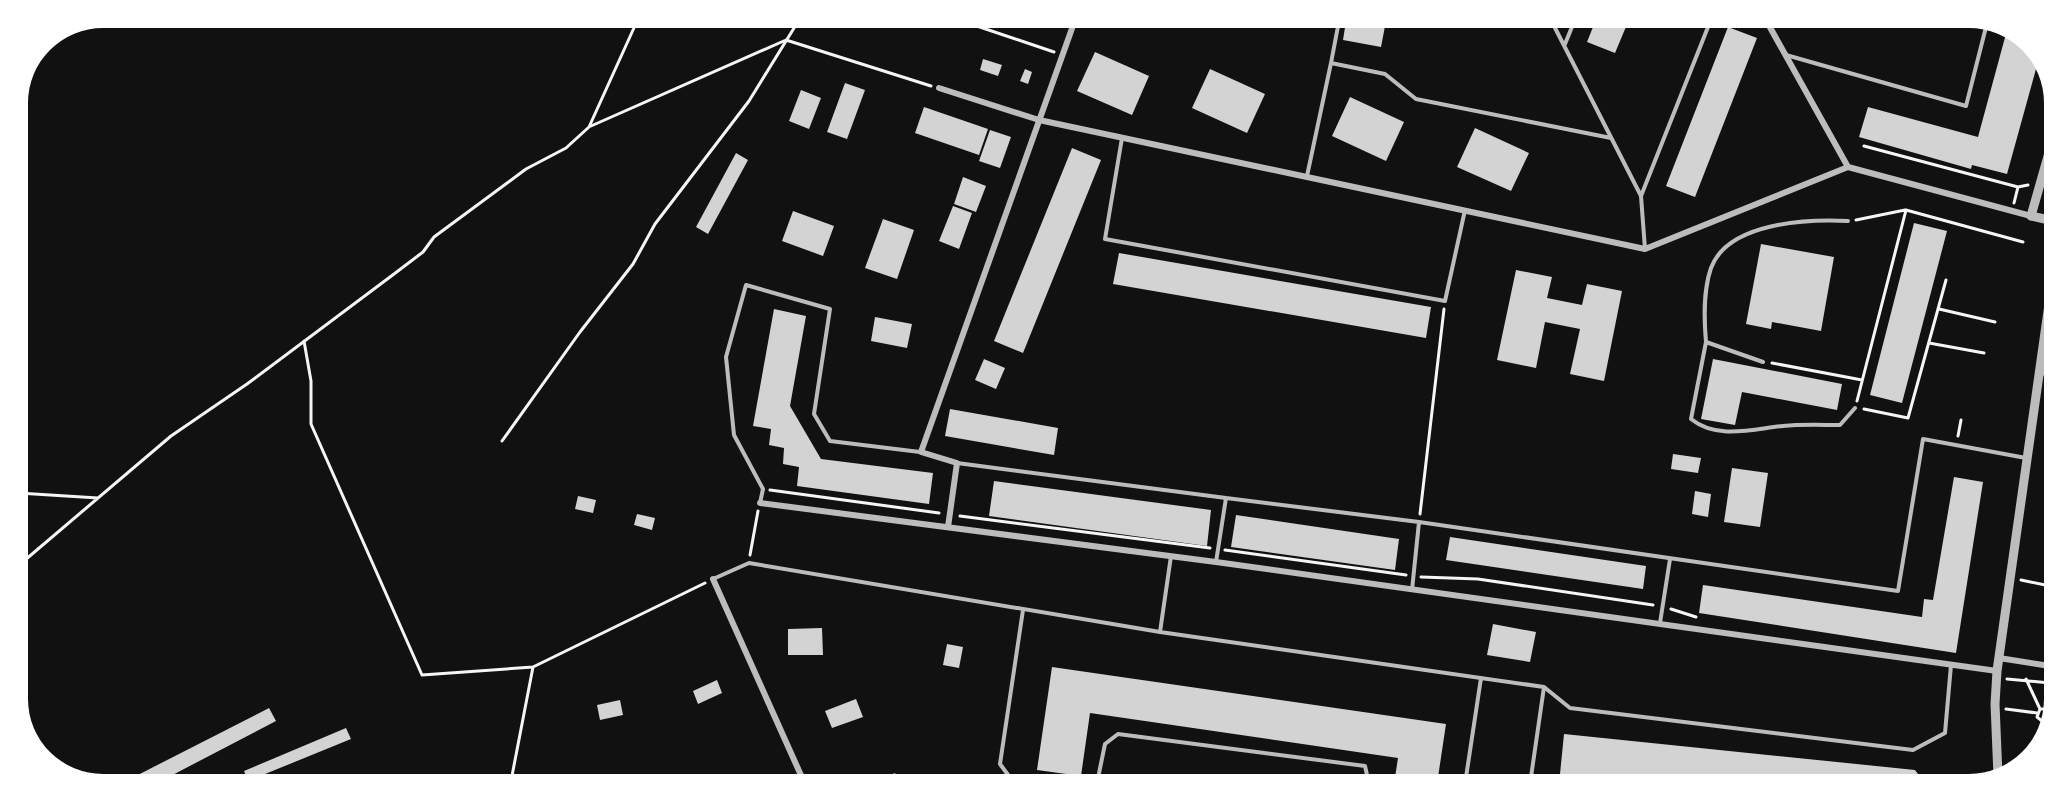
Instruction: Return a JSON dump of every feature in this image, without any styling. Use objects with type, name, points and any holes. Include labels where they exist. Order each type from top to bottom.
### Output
[{"type":"street","points":[[948,527],[957,463],[921,452],[1072,29]]},
{"type":"street","points":[[1771,29],[1848,167]]},
{"type":"street","points":[[939,88],[1039,120],[1645,249],[1848,167],[2043,219]]},
{"type":"street","points":[[2031,216],[2043,173]]},
{"type":"street","points":[[1998,769],[1995,704],[1997,671],[2043,347]]},
{"type":"street","points":[[760,502],[1216,562],[1997,671]]},
{"type":"street","points":[[712,579],[800,774]]},
{"type":"street","points":[[1999,658],[2044,665]]},
{"type":"lane","points":[[1307,176],[1337,29]]},
{"type":"lane","points":[[1556,29],[1641,196],[1645,249]]},
{"type":"lane","points":[[1565,45],[1571,29]]},
{"type":"lane","points":[[1641,196],[1707,29]]},
{"type":"lane","points":[[1785,55],[1966,106],[1985,30]]},
{"type":"lane","points":[[1331,63],[1385,74],[1416,99],[1611,138]]},
{"type":"lane","points":[[1122,138],[1105,239],[1445,301],[1465,210]]},
{"type":"lane","points":[[1848,221],[1809,219],[1764,229],[1726,245],[1711,267],[1704,308],[1706,342],[1691,419],[1698,425],[1741,433],[1782,426],[1840,425],[1855,408]]},
{"type":"lane","points":[[760,502],[763,489],[734,435],[726,357],[746,285],[830,309],[814,414],[830,441],[921,452]]},
{"type":"lane","points":[[1706,342],[1763,362]]},
{"type":"lane","points":[[957,463],[1419,522],[1898,591],[1923,439],[2027,459]]},
{"type":"lane","points":[[1216,562],[1226,498]]},
{"type":"lane","points":[[1412,590],[1419,522]]},
{"type":"lane","points":[[1160,632],[1171,556]]},
{"type":"lane","points":[[1660,623],[1670,559]]},
{"type":"lane","points":[[712,579],[749,563],[1160,632],[1544,687],[1569,708],[1913,750],[1945,733],[1952,665]]},
{"type":"lane","points":[[1007,774],[1000,764],[1023,610]]},
{"type":"lane","points":[[1467,774],[1481,678]]},
{"type":"lane","points":[[1531,774],[1544,687]]},
{"type":"lane","points":[[1099,774],[1105,744],[1118,734],[1365,766],[1367,774]]},
{"type":"path","points":[[589,127],[633,29]]},
{"type":"path","points":[[502,441],[580,332],[633,264],[655,224],[749,101],[793,29]]},
{"type":"path","points":[[986,29],[1063,55]]},
{"type":"path","points":[[29,557],[171,436],[423,252],[434,237],[526,169],[566,148],[589,127],[786,40],[939,88]]},
{"type":"path","points":[[1864,146],[2018,187],[2029,185],[2039,188]]},
{"type":"path","points":[[2012,211],[2018,187]]},
{"type":"path","points":[[1848,221],[1906,210],[2023,242]]},
{"type":"path","points":[[1906,210],[1855,408],[1908,418],[1946,280]]},
{"type":"path","points":[[1419,522],[1445,301]]},
{"type":"path","points":[[1939,309],[1995,322]]},
{"type":"path","points":[[304,341],[311,381],[311,424],[422,675],[533,667],[712,579]]},
{"type":"path","points":[[1929,343],[1984,353]]},
{"type":"path","points":[[1763,362],[1862,381]]},
{"type":"path","points":[[1956,445],[1961,420]]},
{"type":"path","points":[[763,489],[1413,576],[1479,579],[1663,607],[1697,617]]},
{"type":"path","points":[[29,494],[98,498]]},
{"type":"path","points":[[749,563],[760,502]]},
{"type":"path","points":[[513,774],[533,667]]},
{"type":"path","points":[[2005,681],[2012,677],[2044,682]]},
{"type":"path","points":[[2026,679],[2038,711],[2038,720],[2041,720]]},
{"type":"path","points":[[2005,700],[2005,718]]},
{"type":"path","points":[[2004,709],[2043,709]]},
{"type":"path","points":[[2008,755],[2009,763]]},
{"type":"building","points":[[1345,29],[1384,29],[1381,47],[1343,40]]},
{"type":"building","points":[[1592,29],[1625,29],[1615,53],[1587,42]]},
{"type":"building","points":[[1727,29],[1757,38],[1695,197],[1666,186]]},
{"type":"building","points":[[2005,38],[2022,50],[2036,70],[2007,174],[1972,165],[1971,169],[1859,137],[1868,107],[1978,137]]},
{"type":"building","points":[[1095,52],[1149,76],[1132,115],[1077,91]]},
{"type":"building","points":[[983,59],[1002,65],[998,76],[980,70]]},
{"type":"building","points":[[1025,69],[1032,72],[1028,84],[1020,81]]},
{"type":"building","points":[[1210,69],[1265,94],[1247,133],[1192,108]]},
{"type":"building","points":[[845,83],[865,90],[847,139],[827,132]]},
{"type":"building","points":[[801,90],[821,98],[809,129],[789,121]]},
{"type":"building","points":[[1350,97],[1404,122],[1386,161],[1332,136]]},
{"type":"building","points":[[924,107],[988,129],[979,155],[915,133]]},
{"type":"building","points":[[1475,128],[1529,153],[1511,191],[1457,167]]},
{"type":"building","points":[[990,130],[1011,137],[1000,168],[979,161]]},
{"type":"building","points":[[1072,148],[1101,160],[1023,353],[994,341]]},
{"type":"building","points":[[736,153],[748,160],[708,234],[696,227]]},
{"type":"building","points":[[963,177],[986,186],[976,212],[954,204]]},
{"type":"building","points":[[953,206],[972,213],[959,249],[939,241]]},
{"type":"building","points":[[793,211],[834,226],[823,256],[782,241]]},
{"type":"building","points":[[883,219],[914,230],[897,279],[865,268]]},
{"type":"building","points":[[1914,223],[1947,231],[1902,403],[1870,395]]},
{"type":"building","points":[[1761,244],[1834,257],[1821,331],[1772,322],[1771,329],[1746,324]]},
{"type":"building","points":[[1119,253],[1431,307],[1426,338],[1113,284]]},
{"type":"building","points":[[1516,270],[1552,277],[1547,298],[1582,305],[1587,284],[1622,291],[1604,381],[1570,374],[1580,329],[1545,322],[1536,368],[1497,360]]},
{"type":"building","points":[[774,309],[806,316],[790,406],[821,459],[933,473],[929,504],[797,486],[799,467],[783,464],[784,448],[769,445],[771,429],[753,426]]},
{"type":"building","points":[[875,317],[912,324],[907,348],[871,341]]},
{"type":"building","points":[[984,359],[1005,368],[996,389],[975,380]]},
{"type":"building","points":[[1713,359],[1842,384],[1837,410],[1742,392],[1735,425],[1701,419]]},
{"type":"building","points":[[950,409],[1058,428],[1054,455],[945,436]]},
{"type":"building","points":[[1673,454],[1701,458],[1698,473],[1671,469]]},
{"type":"building","points":[[1732,468],[1768,473],[1760,527],[1724,522]]},
{"type":"building","points":[[1954,477],[1983,482],[1956,653],[1699,613],[1703,585],[1922,617],[1924,599],[1933,600]]},
{"type":"building","points":[[994,481],[1211,510],[1207,546],[989,516]]},
{"type":"building","points":[[1695,491],[1711,494],[1708,517],[1692,514]]},
{"type":"building","points":[[578,496],[596,500],[593,513],[575,509]]},
{"type":"building","points":[[637,514],[655,518],[652,530],[634,525]]},
{"type":"building","points":[[1236,515],[1399,539],[1395,570],[1231,547]]},
{"type":"building","points":[[1450,537],[1646,566],[1643,589],[1446,560]]},
{"type":"building","points":[[1493,624],[1536,632],[1530,662],[1487,655]]},
{"type":"building","points":[[822,628],[823,655],[788,655],[788,629]]},
{"type":"building","points":[[947,644],[963,647],[959,668],[943,665]]},
{"type":"building","points":[[1052,667],[1446,724],[1438,774],[1396,774],[1398,758],[1090,713],[1081,774],[1037,770]]},
{"type":"building","points":[[717,680],[722,693],[698,704],[693,691]]},
{"type":"building","points":[[856,699],[863,717],[832,728],[825,711]]},
{"type":"building","points":[[620,700],[623,715],[600,720],[597,705]]},
{"type":"building","points":[[269,708],[276,721],[174,774],[140,774]]},
{"type":"building","points":[[346,728],[351,739],[265,774],[245,774],[244,771]]},
{"type":"building","points":[[1564,734],[1915,770],[1918,774],[1560,774]]}]
